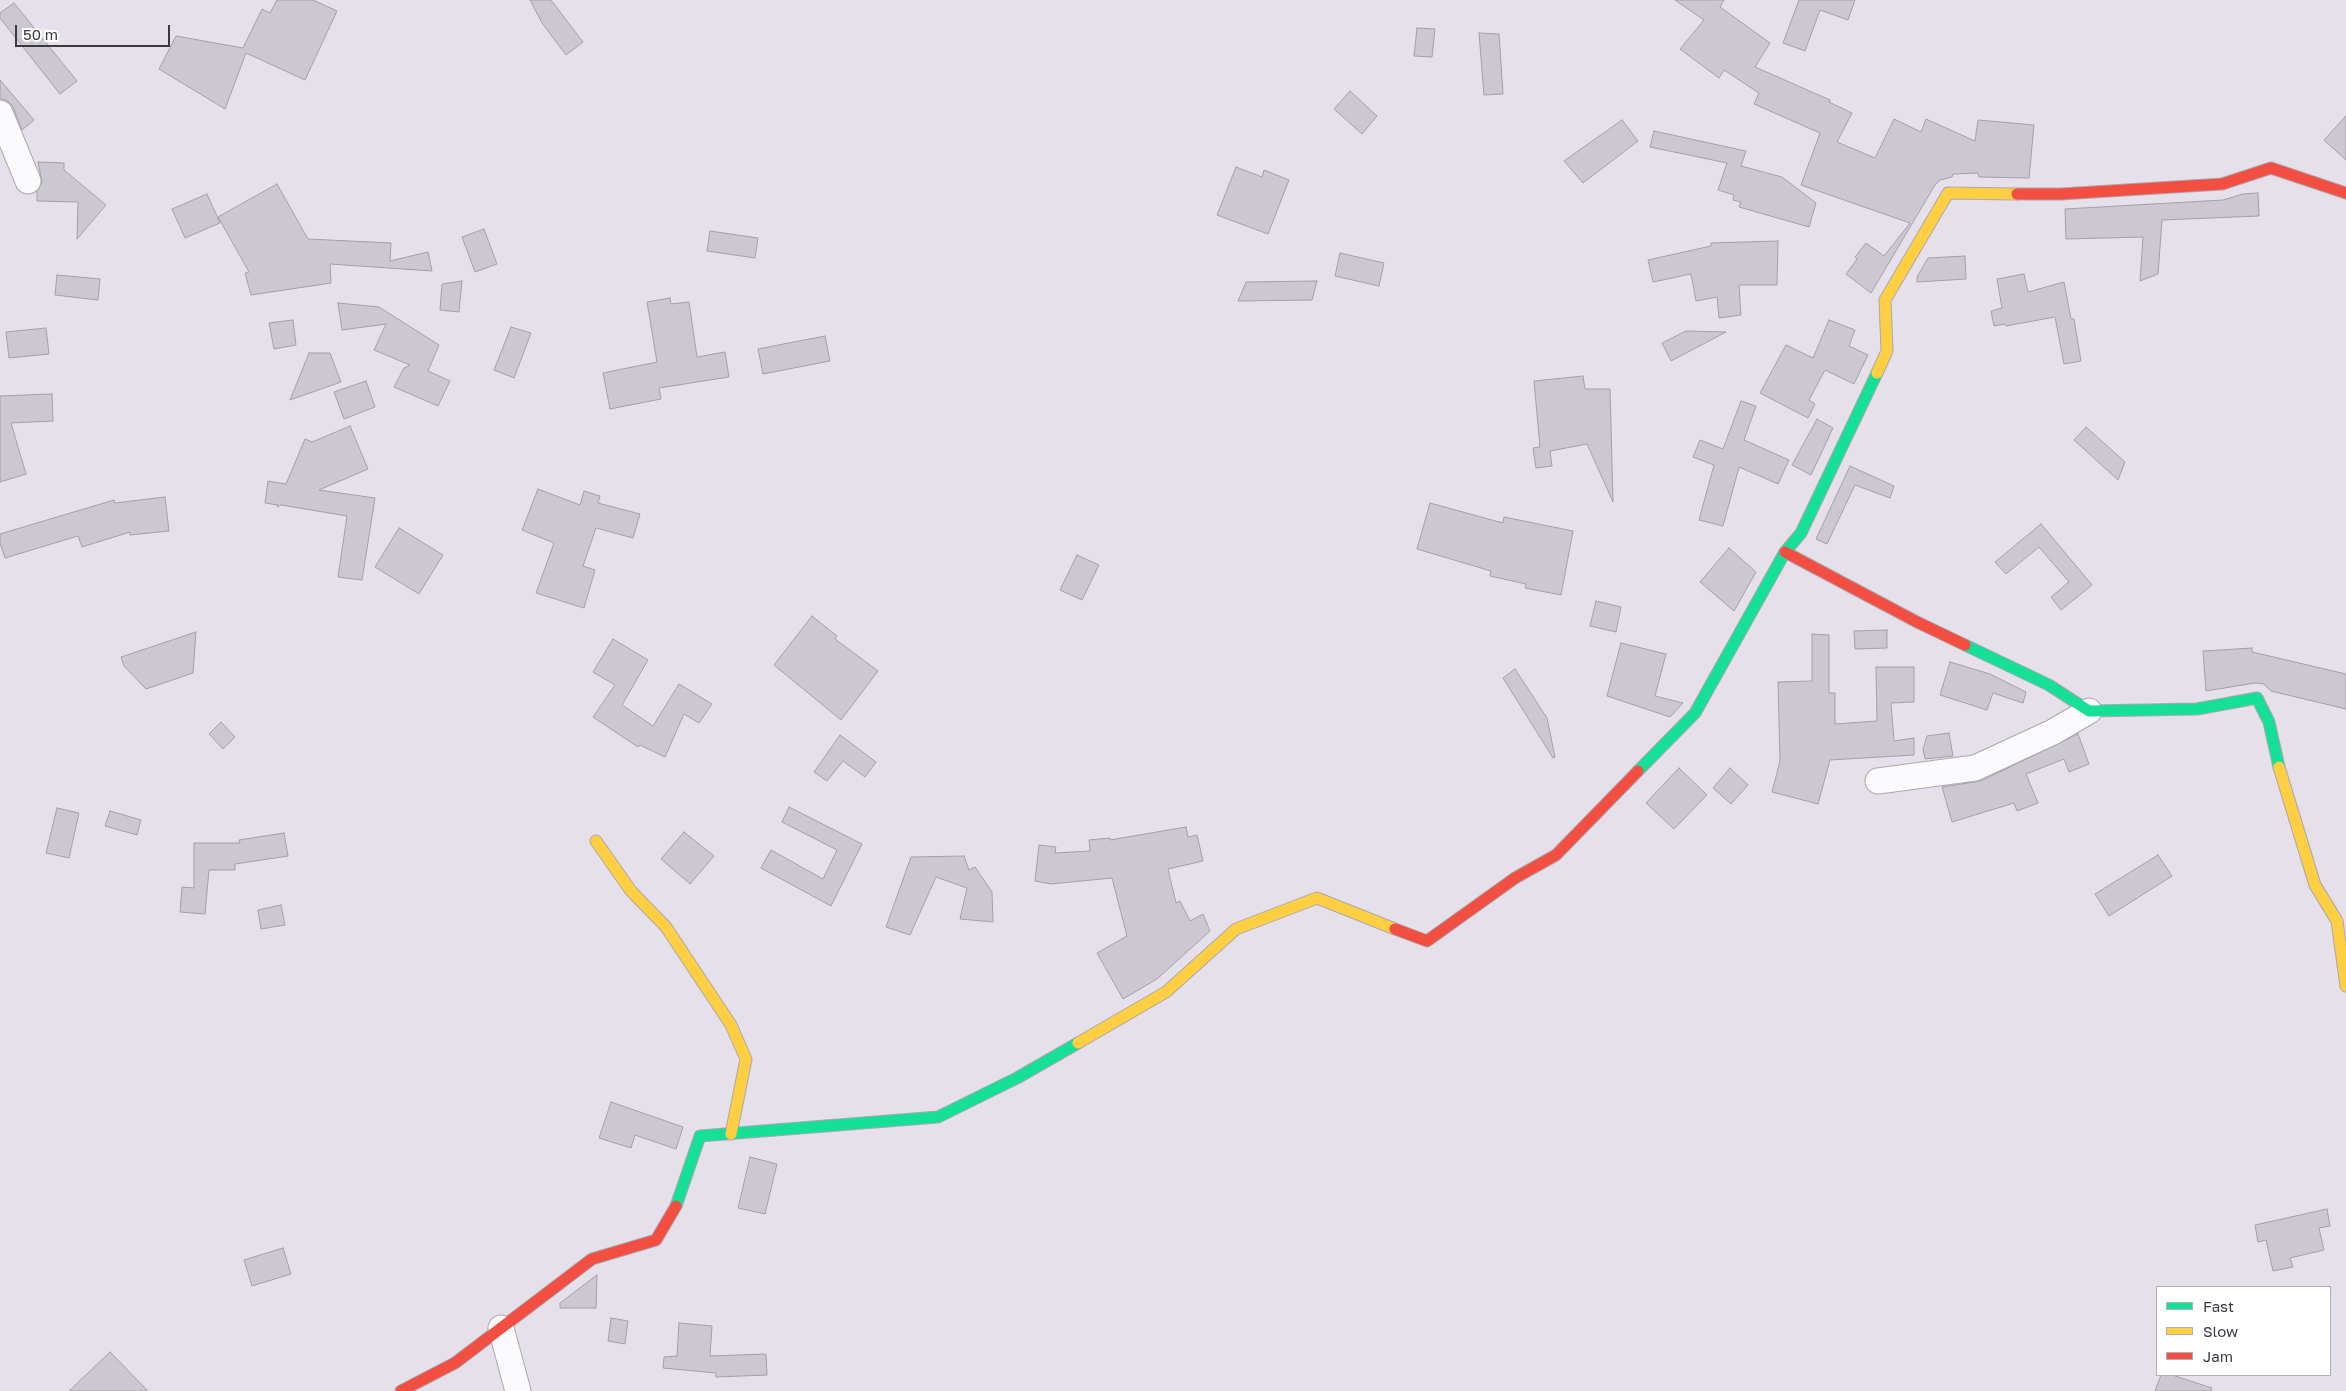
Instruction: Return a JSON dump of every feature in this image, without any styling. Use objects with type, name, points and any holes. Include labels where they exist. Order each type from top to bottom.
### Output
[{"type":"street","points":[[0,113],[28,181]]},
{"type":"street","points":[[401,1391],[455,1363],[592,1259],[656,1240],[678,1205],[700,1136],[938,1117],[1017,1078],[1166,992],[1236,930],[1317,898],[1427,941],[1515,878],[1556,855],[1695,713],[1785,552],[1801,533],[1887,351],[1885,300],[1948,194],[2061,194],[2222,184],[2271,168],[2346,193]]},
{"type":"street","points":[[1785,552],[1917,622],[2049,685],[2089,710]]},
{"type":"street","points":[[1878,781],[1976,768],[2053,732],[2089,710],[2197,709],[2257,698],[2270,722],[2284,788],[2315,885],[2337,921],[2346,986]]},
{"type":"street","points":[[596,841],[631,891],[666,927],[731,1025],[746,1059],[731,1134]]},
{"type":"street","points":[[501,1328],[518,1391]]},
{"type":"building","points":[[277,0],[313,0],[337,11],[305,80],[246,53],[225,109],[159,69],[176,36],[243,48],[262,9],[270,13]]},
{"type":"building","points":[[530,0],[551,0],[583,42],[566,55],[542,23]]},
{"type":"building","points":[[1675,0],[1724,0],[1720,7],[1770,43],[1755,67],[1830,100],[1829,102],[1852,113],[1837,142],[1875,158],[1894,119],[1921,132],[1926,119],[1975,141],[1978,120],[2034,125],[2029,178],[1979,177],[1978,173],[1953,174],[1952,177],[1940,180],[1935,185],[1871,293],[1846,274],[1857,259],[1855,257],[1866,243],[1884,256],[1910,223],[1801,185],[1820,133],[1754,104],[1759,93],[1724,70],[1719,78],[1680,49],[1704,20]]},
{"type":"building","points":[[1799,0],[1855,0],[1848,20],[1820,10],[1805,51],[1783,43]]},
{"type":"building","points":[[14,3],[77,81],[60,94],[0,18],[0,13]]},
{"type":"building","points":[[1417,28],[1435,29],[1432,57],[1414,56]]},
{"type":"building","points":[[1479,33],[1499,34],[1503,94],[1484,95]]},
{"type":"building","points":[[0,80],[34,120],[22,130],[13,107],[8,101],[0,99]]},
{"type":"building","points":[[1350,91],[1377,116],[1362,134],[1334,109]]},
{"type":"building","points":[[2346,116],[2346,160],[2324,140]]},
{"type":"building","points":[[1622,120],[1638,141],[1583,183],[1564,161]]},
{"type":"building","points":[[1654,131],[1746,151],[1741,166],[1782,177],[1816,203],[1809,227],[1739,207],[1741,202],[1733,200],[1734,195],[1718,190],[1727,163],[1650,147]]},
{"type":"building","points":[[38,162],[64,163],[64,170],[106,205],[77,239],[78,202],[37,201],[37,191],[42,182]]},
{"type":"building","points":[[1236,167],[1262,177],[1264,170],[1289,180],[1268,234],[1217,215]]},
{"type":"building","points":[[277,184],[308,239],[391,243],[390,261],[428,252],[432,271],[330,264],[331,283],[251,295],[245,273],[249,272],[218,217]]},
{"type":"building","points":[[2258,193],[2259,216],[2162,220],[2158,274],[2140,281],[2143,237],[2066,239],[2065,209],[2223,200],[2243,194]]},
{"type":"building","points":[[207,194],[220,223],[185,238],[172,209]]},
{"type":"building","points":[[484,229],[497,264],[475,272],[462,237]]},
{"type":"building","points":[[710,231],[758,238],[755,258],[707,251]]},
{"type":"building","points":[[1778,241],[1777,285],[1739,285],[1741,315],[1719,318],[1717,297],[1696,301],[1691,274],[1653,282],[1648,260],[1711,246],[1711,243]]},
{"type":"building","points":[[1340,253],[1384,263],[1379,286],[1335,276]]},
{"type":"building","points":[[1965,256],[1966,279],[1917,282],[1917,277],[1928,258]]},
{"type":"building","points":[[2024,274],[2028,292],[2064,282],[2071,319],[2074,319],[2081,361],[2064,364],[2055,317],[2006,326],[2005,324],[1994,326],[1991,311],[2002,308],[1997,279]]},
{"type":"building","points":[[57,275],[100,279],[98,300],[55,295]]},
{"type":"building","points":[[462,281],[459,312],[440,310],[442,284]]},
{"type":"building","points":[[1317,281],[1312,300],[1238,301],[1246,282]]},
{"type":"building","points":[[670,298],[671,304],[689,302],[697,357],[725,352],[729,377],[659,388],[661,399],[610,409],[603,373],[657,362],[647,302]]},
{"type":"building","points":[[338,303],[379,307],[439,345],[428,371],[450,381],[438,406],[394,387],[404,368],[410,365],[374,350],[386,324],[342,330]]},
{"type":"building","points":[[293,320],[296,345],[274,349],[269,323]]},
{"type":"building","points":[[1829,320],[1855,330],[1849,346],[1868,355],[1854,384],[1825,370],[1809,400],[1815,404],[1808,418],[1760,393],[1786,345],[1813,358]]},
{"type":"building","points":[[511,327],[531,333],[514,378],[494,370]]},
{"type":"building","points":[[46,328],[49,354],[9,358],[6,332]]},
{"type":"building","points":[[1686,331],[1726,332],[1671,361],[1662,343]]},
{"type":"building","points":[[825,336],[830,361],[763,374],[758,349]]},
{"type":"building","points":[[309,353],[330,353],[341,382],[290,400]]},
{"type":"building","points":[[1583,376],[1585,389],[1610,389],[1613,502],[1587,444],[1550,451],[1552,466],[1536,468],[1533,448],[1540,447],[1534,381]]},
{"type":"building","points":[[366,381],[375,407],[344,419],[334,392]]},
{"type":"building","points":[[52,394],[53,421],[11,423],[26,474],[0,482],[0,396]]},
{"type":"building","points":[[1741,401],[1756,406],[1744,440],[1789,460],[1778,484],[1739,467],[1723,526],[1699,520],[1714,465],[1693,457],[1700,440],[1723,449]]},
{"type":"building","points":[[1817,419],[1833,428],[1811,475],[1792,465]]},
{"type":"building","points":[[350,426],[368,469],[319,490],[375,498],[362,580],[338,577],[347,516],[281,505],[277,507],[278,505],[265,503],[268,481],[286,484],[305,439],[312,442]]},
{"type":"building","points":[[2086,427],[2125,462],[2118,480],[2074,440]]},
{"type":"building","points":[[1850,466],[1894,486],[1890,498],[1855,485],[1827,544],[1816,539]]},
{"type":"building","points":[[538,489],[580,505],[584,491],[600,496],[598,503],[640,514],[633,538],[596,528],[583,566],[595,570],[584,608],[536,593],[554,543],[522,530]]},
{"type":"building","points":[[165,497],[169,531],[130,535],[130,532],[82,547],[78,536],[5,558],[0,543],[0,534],[114,500],[115,503]]},
{"type":"building","points":[[1430,503],[1503,523],[1504,517],[1573,531],[1561,595],[1525,588],[1526,584],[1490,576],[1491,571],[1417,549]]},
{"type":"building","points":[[2041,524],[2092,585],[2061,610],[2051,597],[2069,582],[2039,547],[2006,574],[1995,562]]},
{"type":"building","points":[[399,528],[443,555],[419,594],[375,567]]},
{"type":"building","points":[[1729,548],[1756,572],[1734,611],[1700,582]]},
{"type":"building","points":[[1077,555],[1099,565],[1082,600],[1060,590]]},
{"type":"building","points":[[1596,601],[1621,607],[1616,632],[1590,626]]},
{"type":"building","points":[[812,616],[837,636],[835,639],[878,671],[841,720],[774,665]]},
{"type":"building","points":[[1887,630],[1887,648],[1855,649],[1854,631]]},
{"type":"building","points":[[196,632],[193,673],[146,689],[124,666],[121,657]]},
{"type":"building","points":[[1812,634],[1829,635],[1829,693],[1835,693],[1835,724],[1877,721],[1876,667],[1914,667],[1914,702],[1891,703],[1894,741],[1914,738],[1914,755],[1830,760],[1818,804],[1772,792],[1780,761],[1778,682],[1812,681]]},
{"type":"building","points":[[613,639],[648,660],[622,705],[653,726],[679,684],[712,704],[699,723],[684,714],[665,757],[640,745],[638,747],[593,717],[615,685],[593,672]]},
{"type":"building","points":[[1621,643],[1666,654],[1655,696],[1683,703],[1670,717],[1607,696]]},
{"type":"building","points":[[2252,648],[2252,652],[2346,674],[2346,709],[2271,691],[2264,684],[2255,683],[2206,691],[2203,651]]},
{"type":"building","points":[[1950,662],[1990,674],[2026,692],[2023,703],[1993,693],[1987,710],[1940,695]]},
{"type":"building","points":[[1515,669],[1547,718],[1555,757],[1553,758],[1503,678]]},
{"type":"building","points":[[221,722],[235,737],[223,749],[209,734]]},
{"type":"building","points":[[1949,733],[1953,756],[1925,759],[1923,749],[1927,736]]},
{"type":"building","points":[[2078,734],[2089,764],[2069,772],[2064,759],[2026,774],[2038,803],[2017,811],[2014,803],[1952,822],[1942,787],[1981,781]]},
{"type":"building","points":[[840,735],[876,762],[865,777],[843,761],[827,781],[814,772]]},
{"type":"building","points":[[1679,768],[1707,795],[1674,829],[1646,803]]},
{"type":"building","points":[[1730,768],[1748,785],[1731,804],[1713,788]]},
{"type":"building","points":[[789,807],[862,844],[831,906],[761,868],[771,850],[823,879],[837,850],[782,822]]},
{"type":"building","points":[[57,808],[79,813],[69,858],[46,853]]},
{"type":"building","points":[[110,811],[141,820],[137,835],[105,826]]},
{"type":"building","points":[[1186,827],[1188,837],[1197,835],[1203,861],[1168,869],[1176,903],[1180,901],[1190,921],[1203,914],[1210,931],[1157,979],[1123,999],[1097,953],[1127,936],[1112,878],[1051,884],[1035,881],[1039,845],[1056,847],[1055,853],[1090,851],[1089,840],[1110,838],[1110,840]]},
{"type":"building","points":[[684,832],[714,856],[690,884],[661,859]]},
{"type":"building","points":[[284,833],[288,856],[235,864],[235,870],[209,870],[205,914],[180,912],[182,887],[194,888],[194,843],[240,843],[239,840]]},
{"type":"building","points":[[2158,855],[2172,876],[2109,916],[2095,894]]},
{"type":"building","points":[[964,856],[969,870],[975,867],[992,892],[993,922],[960,919],[967,888],[936,877],[910,935],[886,927],[911,857]]},
{"type":"building","points":[[281,905],[285,925],[261,929],[258,910]]},
{"type":"building","points":[[611,1102],[683,1127],[676,1149],[635,1135],[631,1148],[599,1138]]},
{"type":"building","points":[[750,1157],[777,1164],[765,1214],[738,1208]]},
{"type":"building","points":[[2327,1209],[2330,1226],[2319,1228],[2324,1250],[2290,1258],[2293,1267],[2273,1271],[2266,1240],[2258,1242],[2255,1225]]},
{"type":"building","points":[[283,1248],[291,1274],[252,1286],[244,1260]]},
{"type":"building","points":[[597,1275],[596,1308],[560,1308],[560,1303]]},
{"type":"building","points":[[611,1318],[628,1321],[625,1344],[608,1341]]},
{"type":"building","points":[[679,1323],[712,1326],[710,1356],[766,1354],[767,1375],[716,1377],[716,1373],[663,1368],[664,1357],[677,1356]]},
{"type":"building","points":[[110,1352],[148,1391],[69,1391]]},
{"type":"building","points":[[2161,1376],[2175,1376],[2212,1388],[2211,1391],[2155,1391]]},
{"type":"traffic: fast","points":[[1638,771],[1695,713],[1785,552],[1801,533],[1877,373]]},
{"type":"traffic: fast","points":[[1965,645],[2049,685],[2089,711],[2197,709],[2257,698],[2269,722],[2279,767]]},
{"type":"traffic: fast","points":[[676,1206],[700,1136],[938,1117],[1017,1078],[1078,1043]]},
{"type":"traffic: slow","points":[[1877,373],[1887,351],[1885,300],[1948,193],[2017,194]]},
{"type":"traffic: slow","points":[[2279,767],[2315,885],[2337,921],[2346,986]]},
{"type":"traffic: slow","points":[[596,841],[631,891],[666,927],[731,1025],[746,1059],[731,1134]]},
{"type":"traffic: slow","points":[[1078,1043],[1166,992],[1236,929],[1317,898],[1395,929]]},
{"type":"traffic: jam","points":[[2017,194],[2061,194],[2222,184],[2271,168],[2346,193]]},
{"type":"traffic: jam","points":[[1785,552],[1917,622],[1965,645]]},
{"type":"traffic: jam","points":[[1395,929],[1427,941],[1515,878],[1556,855],[1638,771]]},
{"type":"traffic: jam","points":[[401,1391],[455,1363],[592,1259],[656,1240],[676,1206]]}]
